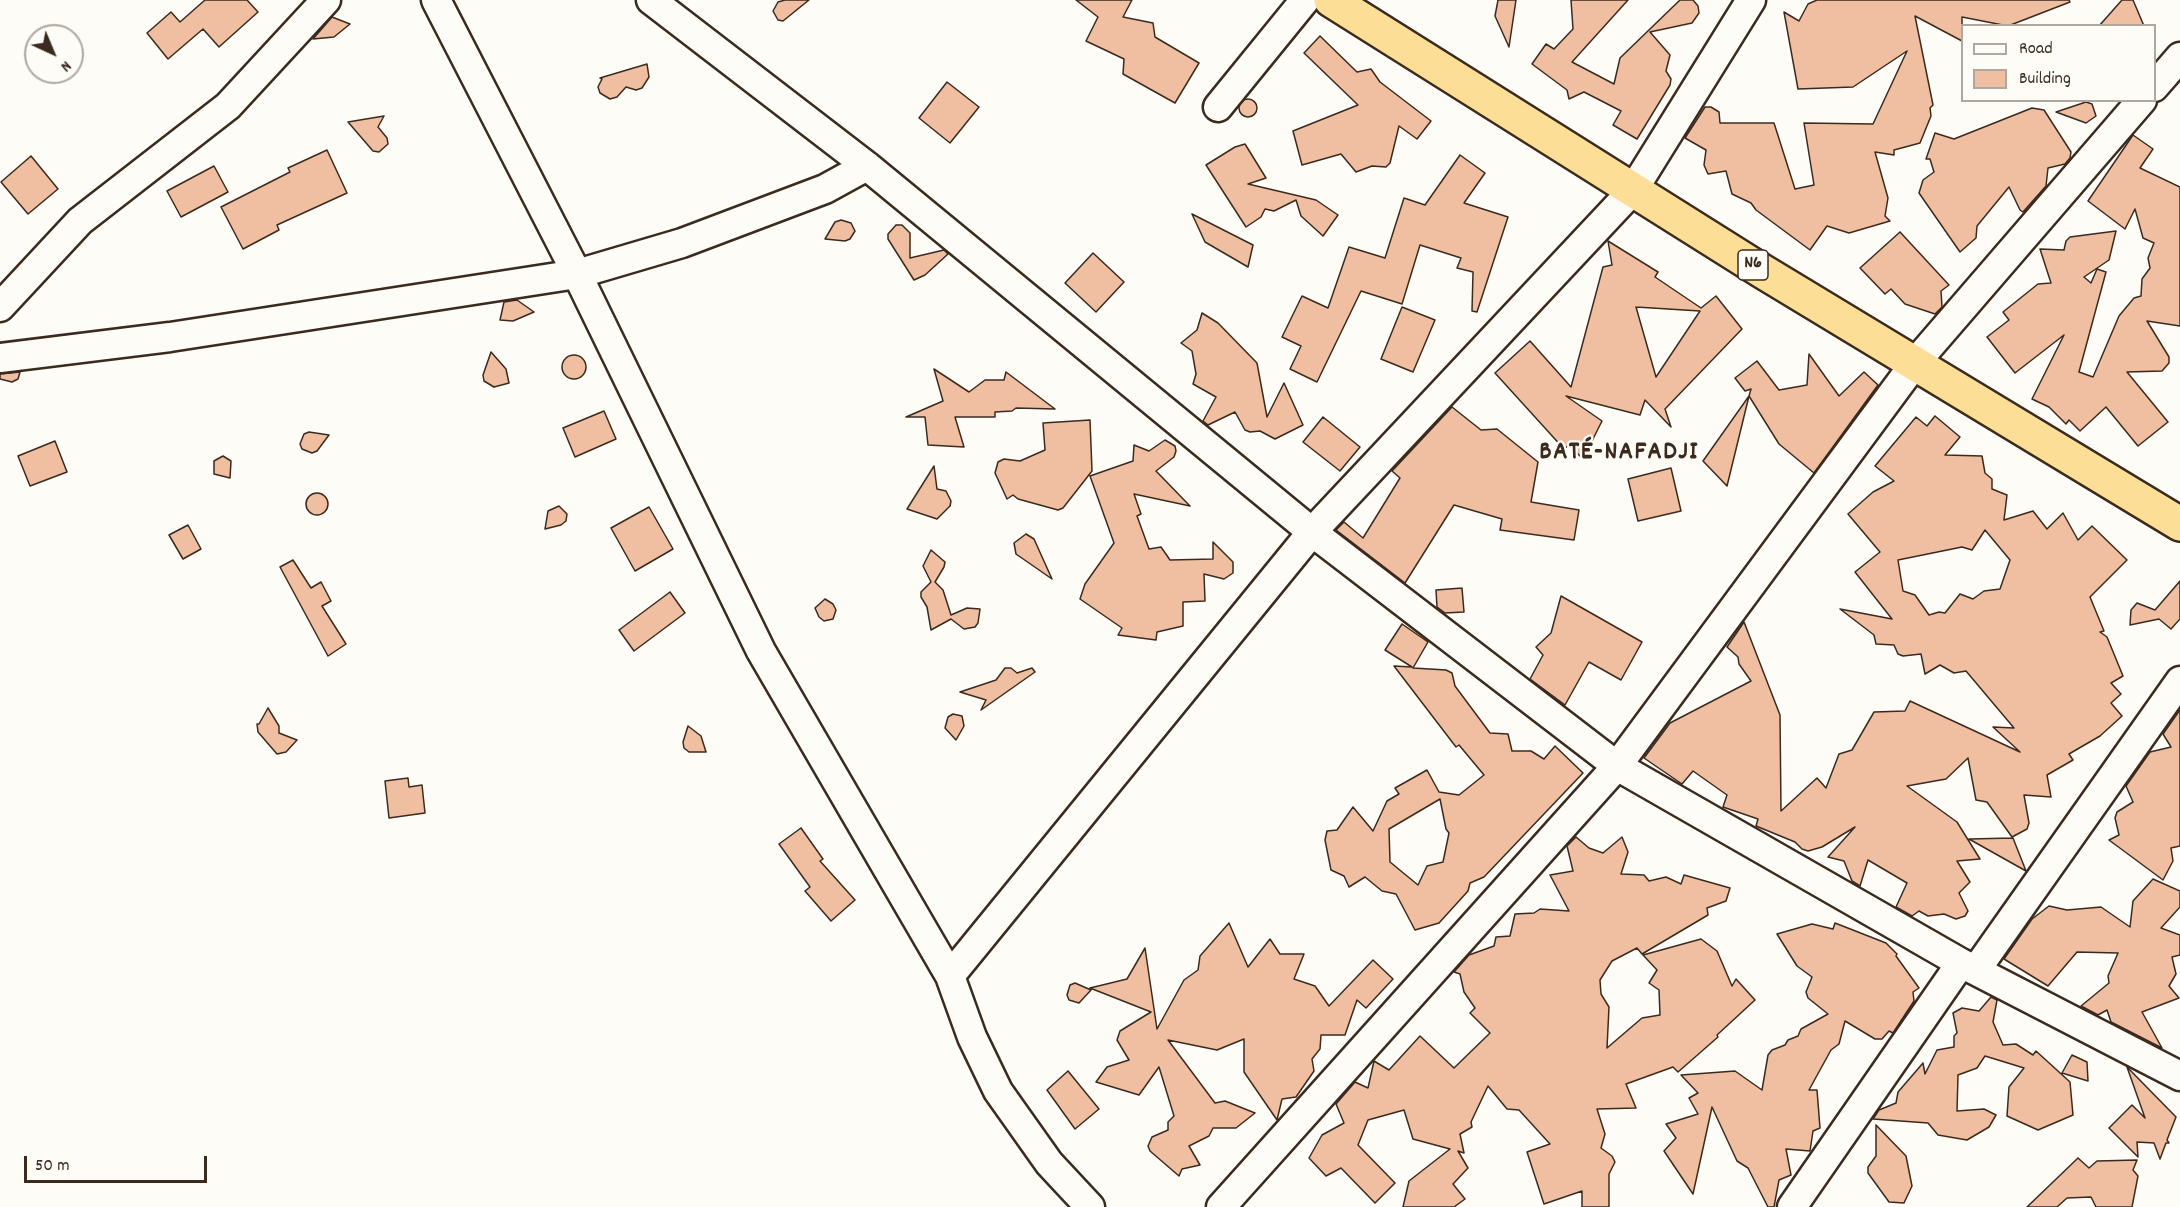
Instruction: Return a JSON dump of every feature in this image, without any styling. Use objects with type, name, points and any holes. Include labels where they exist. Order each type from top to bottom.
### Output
[{"type":"highway","name":"N6","points":[[1331,0],[1633,190],[2180,524]]},
{"type":"street","points":[[0,307],[80,221],[228,106],[326,0]]},
{"type":"street","points":[[436,0],[577,274],[761,651],[950,976],[972,1037],[998,1091],[1048,1163],[1089,1207]]},
{"type":"street","points":[[651,0],[867,166],[1312,532],[1617,766],[1968,966],[2180,1076]]},
{"type":"street","points":[[1218,107],[1305,0]]},
{"type":"street","points":[[950,976],[1312,532],[1633,190],[1751,0]]},
{"type":"street","points":[[2156,85],[2180,57]]},
{"type":"street","points":[[1221,1207],[1617,766],[1915,363],[2140,102]]},
{"type":"street","points":[[0,357],[170,337],[577,274],[682,243],[825,189],[867,166]]},
{"type":"street","points":[[1792,1207],[2180,681]]},
{"type":"building","points":[[205,0],[247,0],[258,12],[219,47],[203,29],[168,59],[147,33],[171,12],[180,22]]},
{"type":"building","points":[[809,0],[783,21],[778,20],[773,11],[778,2]]},
{"type":"building","points":[[1076,0],[1132,0],[1123,17],[1153,23],[1155,37],[1199,63],[1175,103],[1123,74],[1124,59],[1086,41],[1098,17]]},
{"type":"building","points":[[1498,0],[1516,0],[1509,47],[1495,16]]},
{"type":"building","points":[[1571,0],[1628,0],[1572,62],[1614,84],[1620,58],[1680,0],[1693,0],[1698,6],[1699,13],[1692,23],[1650,32],[1670,55],[1666,71],[1671,79],[1670,85],[1637,139],[1613,125],[1621,111],[1584,92],[1569,99],[1567,90],[1532,64],[1546,44],[1554,49],[1573,29]]},
{"type":"building","points":[[1817,0],[2069,0],[2070,2],[2013,24],[1998,24],[1962,17],[1961,40],[1915,16],[1933,105],[1930,108],[1931,116],[1920,143],[1894,150],[1894,155],[1875,152],[1888,198],[1885,216],[1890,221],[1849,233],[1827,226],[1810,250],[1756,210],[1751,203],[1732,194],[1726,171],[1708,174],[1704,165],[1706,150],[1685,138],[1705,107],[1711,107],[1719,112],[1720,123],[1774,123],[1795,189],[1814,185],[1804,123],[1873,124],[1907,51],[1853,87],[1798,89],[1784,12],[1799,21],[1808,4]]},
{"type":"building","points":[[2122,0],[2133,0],[2143,24],[2101,24]]},
{"type":"building","points":[[332,17],[350,24],[334,37],[313,39]]},
{"type":"building","points":[[1320,36],[1357,72],[1371,69],[1380,82],[1431,121],[1417,139],[1399,126],[1390,163],[1386,167],[1372,166],[1356,172],[1341,154],[1302,165],[1293,131],[1358,105],[1304,53]]},
{"type":"building","points":[[647,64],[649,77],[642,88],[636,90],[626,87],[617,97],[610,99],[600,93],[598,87],[602,79],[600,78]]},
{"type":"building","points":[[947,82],[979,107],[950,143],[919,118]]},
{"type":"building","points":[[1244,99],[1252,99],[1257,104],[1255,115],[1244,117],[1239,112],[1239,104]]},
{"type":"building","points":[[2086,102],[2092,104],[2096,116],[2086,123],[2056,112]]},
{"type":"building","points":[[2032,108],[2044,110],[2071,152],[2070,158],[2065,164],[2048,168],[2046,186],[2023,212],[2009,187],[1977,226],[1976,238],[1960,252],[1919,193],[1923,180],[1934,172],[1930,159],[1926,159],[1935,133],[1954,139]]},
{"type":"building","points":[[384,116],[378,127],[387,138],[388,144],[379,152],[373,151],[348,122]]},
{"type":"building","points":[[2133,135],[2153,149],[2140,168],[2180,187],[2180,326],[2147,321],[2169,357],[2169,363],[2162,371],[2127,372],[2168,422],[2138,446],[2106,407],[2080,431],[2069,420],[2066,424],[2049,407],[2032,399],[2064,335],[2015,373],[1987,337],[2009,320],[2003,312],[2038,284],[2051,283],[2040,249],[2064,250],[2066,241],[2070,237],[2116,231],[2109,260],[2084,277],[2091,283],[2097,269],[2106,272],[2079,372],[2093,377],[2119,316],[2134,298],[2141,296],[2142,279],[2150,268],[2148,258],[2154,243],[2143,238],[2135,209],[2125,229],[2088,201]]},
{"type":"building","points":[[1245,144],[1266,178],[1248,184],[1316,200],[1338,215],[1323,236],[1301,216],[1296,200],[1274,211],[1265,209],[1261,217],[1246,227],[1206,165],[1235,147]]},
{"type":"building","points":[[327,150],[347,193],[277,225],[279,230],[243,249],[221,207],[290,172],[288,168]]},
{"type":"building","points":[[1460,155],[1485,173],[1464,203],[1508,217],[1477,312],[1472,311],[1473,272],[1457,268],[1461,258],[1420,245],[1402,304],[1361,291],[1317,382],[1290,369],[1301,346],[1282,337],[1302,296],[1328,308],[1349,247],[1385,258],[1404,198],[1425,205]]},
{"type":"building","points":[[31,156],[58,189],[28,214],[1,182]]},
{"type":"building","points":[[214,166],[228,192],[181,217],[167,191]]},
{"type":"building","points":[[1192,214],[1253,245],[1248,267],[1205,242]]},
{"type":"building","points":[[841,220],[851,223],[855,231],[850,239],[845,241],[825,239],[835,222]]},
{"type":"building","points":[[896,225],[902,225],[910,233],[910,258],[944,250],[948,254],[925,275],[914,280],[888,239],[888,234]]},
{"type":"building","points":[[1900,232],[1949,285],[1941,291],[1942,307],[1935,314],[1905,304],[1891,289],[1885,294],[1860,268]]},
{"type":"building","points":[[1608,241],[1658,272],[1655,277],[1701,308],[1716,296],[1742,329],[1665,409],[1671,427],[1645,400],[1640,415],[1566,396],[1602,421],[1583,459],[1569,445],[1564,449],[1495,373],[1530,341],[1571,387],[1603,267],[1612,265]],"holes":[[[1636,307],[1700,311],[1656,377]]]},
{"type":"building","points":[[1093,253],[1124,282],[1096,312],[1065,283]]},
{"type":"building","points":[[517,300],[534,312],[513,321],[500,320],[504,302]]},
{"type":"building","points":[[1402,307],[1435,320],[1413,372],[1381,359]]},
{"type":"building","points":[[1202,313],[1218,323],[1257,363],[1267,417],[1284,383],[1303,425],[1275,439],[1260,431],[1245,430],[1235,412],[1208,425],[1203,421],[1216,397],[1193,384],[1196,374],[1192,351],[1181,343],[1197,330]]},
{"type":"building","points":[[491,352],[506,369],[509,383],[494,387],[484,381],[483,375]]},
{"type":"building","points":[[1809,354],[1839,396],[1864,372],[1878,385],[1814,473],[1779,444],[1749,396],[1751,389],[1745,391],[1735,378],[1757,361],[1779,390],[1807,385]]},
{"type":"building","points":[[574,355],[582,359],[586,367],[582,375],[574,379],[566,375],[562,367],[566,359]]},
{"type":"building","points":[[934,369],[969,392],[985,380],[1004,380],[1006,372],[1055,409],[1016,408],[1012,411],[995,412],[995,417],[955,417],[964,447],[928,445],[925,417],[906,417],[943,401]]},
{"type":"building","points":[[20,372],[18,379],[12,382],[0,379],[0,374]]},
{"type":"building","points":[[1749,396],[1727,486],[1703,461]]},
{"type":"building","points":[[1452,407],[1481,430],[1497,429],[1538,462],[1531,502],[1579,510],[1574,540],[1500,530],[1502,519],[1454,505],[1405,583],[1336,530],[1344,522],[1363,538],[1400,478],[1392,471]]},
{"type":"building","points":[[604,411],[616,439],[575,457],[563,428]]},
{"type":"building","points":[[1935,416],[1960,437],[1945,455],[1982,456],[1985,473],[1992,479],[1992,489],[2007,495],[2004,520],[2033,511],[2047,529],[2063,513],[2078,540],[2092,526],[2127,560],[2090,597],[2104,631],[2100,632],[2107,637],[2123,676],[2111,683],[2121,694],[2111,703],[2122,716],[2100,736],[2069,754],[2073,760],[2047,775],[2051,797],[2024,795],[2029,823],[2027,829],[2012,837],[1987,802],[1976,800],[1968,758],[1946,779],[1907,786],[1957,822],[1980,859],[1957,861],[1970,882],[1959,893],[1968,911],[1965,916],[1956,919],[1944,914],[1928,916],[1919,911],[1912,916],[1896,907],[1907,883],[1868,860],[1860,886],[1852,881],[1844,861],[1828,857],[1855,827],[1822,847],[1808,851],[1795,842],[1756,826],[1758,819],[1723,807],[1727,795],[1693,771],[1682,784],[1644,758],[1670,723],[1751,681],[1739,664],[1738,657],[1727,647],[1744,622],[1780,715],[1781,811],[1817,778],[1826,788],[1839,754],[1852,750],[1874,712],[1905,711],[1910,701],[2020,752],[1993,727],[2014,728],[1966,671],[1954,673],[1940,665],[1925,674],[1921,654],[1903,656],[1898,654],[1894,645],[1876,644],[1874,635],[1840,609],[1892,619],[1855,572],[1880,552],[1848,514],[1873,492],[1894,481],[1875,466],[1916,417],[1927,426]],"holes":[[[1985,530],[2010,560],[2000,589],[1984,591],[1973,599],[1960,594],[1945,613],[1929,615],[1915,595],[1903,591],[1898,560],[1962,547],[1972,550]]]},
{"type":"building","points":[[1323,417],[1360,447],[1340,471],[1303,442]]},
{"type":"building","points":[[1090,420],[1092,471],[1063,508],[1058,510],[1018,499],[1013,495],[1007,499],[995,473],[998,462],[1004,459],[1020,461],[1045,450],[1043,423]]},
{"type":"building","points":[[309,432],[329,435],[317,451],[312,453],[302,449],[300,444],[304,434]]},
{"type":"building","points":[[1165,440],[1175,446],[1176,451],[1174,457],[1156,471],[1190,506],[1134,494],[1141,514],[1137,516],[1149,549],[1161,547],[1170,560],[1213,559],[1213,542],[1233,562],[1233,573],[1224,579],[1204,574],[1205,601],[1183,602],[1183,626],[1157,632],[1156,640],[1118,635],[1122,628],[1080,599],[1085,584],[1114,543],[1090,476],[1133,461],[1134,445],[1149,451]]},
{"type":"building","points":[[55,441],[67,472],[30,486],[18,456]]},
{"type":"building","points":[[223,456],[231,461],[230,478],[214,474],[214,461]]},
{"type":"building","points":[[934,466],[937,489],[946,491],[951,501],[950,506],[937,519],[907,509]]},
{"type":"building","points":[[1671,468],[1681,511],[1638,521],[1628,479]]},
{"type":"building","points":[[317,493],[325,496],[328,504],[325,512],[317,515],[309,512],[306,504],[309,496]]},
{"type":"building","points":[[559,506],[567,514],[566,521],[561,525],[545,529],[548,511]]},
{"type":"building","points":[[649,507],[673,549],[635,571],[611,528]]},
{"type":"building","points":[[188,525],[201,549],[183,559],[169,535]]},
{"type":"building","points":[[1026,534],[1034,539],[1052,579],[1016,554],[1014,543]]},
{"type":"building","points":[[931,550],[945,562],[935,582],[943,590],[951,615],[967,608],[980,609],[978,623],[975,627],[964,629],[951,619],[931,630],[927,607],[921,597],[921,592],[931,582],[923,566]]},
{"type":"building","points":[[293,560],[311,588],[321,582],[331,601],[322,606],[346,644],[328,656],[280,567]]},
{"type":"building","points":[[2180,581],[2180,619],[2171,629],[2159,619],[2130,625],[2131,610],[2137,603],[2155,610]]},
{"type":"building","points":[[1462,588],[1464,612],[1445,613],[1437,607],[1436,590]]},
{"type":"building","points":[[670,592],[685,613],[634,651],[619,630]]},
{"type":"building","points":[[1561,596],[1642,642],[1621,680],[1589,662],[1565,705],[1530,679],[1543,655],[1536,647],[1551,633]]},
{"type":"building","points":[[825,599],[833,604],[836,610],[833,619],[824,621],[819,617],[815,608]]},
{"type":"building","points":[[1402,624],[1428,642],[1413,668],[1446,670],[1452,673],[1455,686],[1490,733],[1508,734],[1512,751],[1531,751],[1544,759],[1555,746],[1583,773],[1484,877],[1470,883],[1468,891],[1439,923],[1415,930],[1396,894],[1382,891],[1365,877],[1349,887],[1344,876],[1331,870],[1325,840],[1327,831],[1337,830],[1353,807],[1373,831],[1387,801],[1399,794],[1395,788],[1427,770],[1439,792],[1459,795],[1484,775],[1459,745],[1456,747],[1394,666],[1412,667],[1385,650]],"holes":[[[1440,799],[1446,829],[1449,833],[1443,862],[1427,866],[1418,885],[1390,862],[1389,829]]]},
{"type":"building","points":[[1005,668],[1011,668],[1017,673],[1032,668],[1035,672],[981,710],[986,700],[960,692],[996,680]]},
{"type":"building","points":[[268,708],[279,726],[279,733],[297,740],[286,752],[277,754],[258,732],[257,724]]},
{"type":"building","points":[[2180,710],[2180,846],[2171,848],[2173,861],[2163,880],[2109,840],[2119,835],[2115,818],[2117,812],[2133,802],[2126,786],[2150,752],[2171,747],[2163,734]]},
{"type":"building","points":[[953,714],[962,716],[964,726],[956,740],[945,728],[948,717]]},
{"type":"building","points":[[688,726],[701,736],[706,752],[689,752],[684,748],[683,742]]},
{"type":"building","points":[[408,778],[409,787],[422,785],[425,813],[389,818],[385,781]]},
{"type":"building","points":[[801,828],[823,859],[820,861],[855,900],[831,921],[805,891],[810,887],[779,844]]},
{"type":"building","points":[[1576,837],[1589,848],[1603,853],[1622,837],[1628,852],[1621,874],[1644,875],[1649,881],[1666,877],[1681,884],[1684,875],[1730,888],[1726,901],[1707,908],[1708,915],[1642,954],[1637,948],[1612,961],[1600,980],[1601,994],[1609,1007],[1607,1048],[1642,1018],[1660,1015],[1659,990],[1649,983],[1657,970],[1643,955],[1701,939],[1717,951],[1732,986],[1736,979],[1755,1000],[1678,1072],[1673,1067],[1626,1084],[1636,1108],[1597,1109],[1605,1134],[1601,1148],[1612,1156],[1615,1162],[1609,1174],[1609,1207],[1582,1207],[1582,1191],[1544,1204],[1527,1152],[1550,1144],[1519,1110],[1507,1109],[1488,1086],[1471,1122],[1472,1127],[1460,1134],[1464,1153],[1458,1151],[1468,1168],[1453,1184],[1465,1199],[1454,1207],[1403,1207],[1409,1181],[1450,1149],[1413,1139],[1404,1110],[1368,1120],[1358,1145],[1395,1183],[1375,1203],[1341,1168],[1326,1176],[1309,1158],[1322,1135],[1344,1123],[1336,1104],[1355,1082],[1368,1088],[1374,1061],[1389,1070],[1420,1036],[1454,1068],[1490,1033],[1470,1013],[1475,1008],[1464,992],[1460,974],[1454,972],[1469,955],[1494,946],[1496,937],[1510,936],[1515,914],[1534,913],[1540,909],[1569,911],[1550,875],[1573,871],[1567,846]]},
{"type":"building","points":[[2013,838],[2026,871],[1969,839]]},
{"type":"building","points":[[2153,879],[2180,891],[2180,907],[2161,928],[2180,935],[2180,955],[2172,957],[2176,974],[2169,986],[2179,998],[2142,1012],[2162,1048],[2111,1022],[2107,1010],[2098,1015],[2081,1006],[2109,983],[2108,976],[2118,953],[2077,952],[2048,986],[2004,959],[2032,919],[2049,906],[2067,910],[2101,907],[2130,927],[2133,901]]},
{"type":"building","points":[[1229,923],[1248,967],[1270,939],[1280,954],[1304,954],[1294,979],[1315,986],[1329,1006],[1373,960],[1393,979],[1366,1008],[1357,1000],[1345,1035],[1321,1035],[1320,1049],[1312,1059],[1314,1071],[1296,1097],[1282,1099],[1277,1120],[1244,1072],[1244,1039],[1217,1050],[1168,1040],[1215,1103],[1225,1101],[1255,1113],[1236,1128],[1213,1128],[1209,1136],[1189,1146],[1200,1165],[1182,1169],[1179,1176],[1150,1151],[1148,1146],[1152,1137],[1168,1130],[1168,1122],[1174,1116],[1159,1067],[1139,1095],[1096,1082],[1107,1067],[1129,1060],[1117,1040],[1120,1031],[1151,1012],[1090,988],[1127,979],[1145,948],[1157,1029],[1184,980],[1198,970],[1200,956]]},
{"type":"building","points":[[1835,923],[1886,943],[1897,954],[1896,956],[1919,988],[1913,992],[1914,1001],[1893,1033],[1889,1031],[1882,1039],[1875,1039],[1845,1021],[1839,1044],[1831,1050],[1809,1090],[1817,1090],[1820,1128],[1813,1131],[1810,1151],[1786,1149],[1791,1175],[1779,1180],[1774,1207],[1768,1207],[1748,1168],[1737,1161],[1712,1107],[1693,1194],[1664,1151],[1676,1138],[1666,1124],[1698,1114],[1689,1098],[1698,1093],[1681,1075],[1735,1071],[1762,1090],[1768,1055],[1772,1050],[1785,1045],[1788,1040],[1798,1036],[1801,1029],[1828,1014],[1808,998],[1806,992],[1812,977],[1797,966],[1777,934],[1812,924],[1833,929]]},
{"type":"building","points":[[1075,983],[1091,990],[1079,1003],[1069,1000],[1067,995],[1070,985]]},
{"type":"building","points":[[1991,997],[1997,1000],[1993,1022],[2003,1045],[2016,1044],[2033,1055],[2036,1051],[2070,1082],[2073,1115],[2038,1130],[2007,1116],[2009,1087],[2024,1068],[1985,1056],[1977,1068],[1958,1075],[1957,1111],[1984,1109],[1996,1115],[1989,1127],[1967,1140],[1938,1135],[1928,1123],[1873,1119],[1879,1110],[1896,1103],[1898,1092],[1923,1063],[1925,1074],[1937,1050],[1954,1047],[1954,1036],[1957,1033],[1953,1013],[1962,1008],[1979,1011]]},
{"type":"building","points":[[2072,1055],[2087,1062],[2088,1081],[2062,1073]]},
{"type":"building","points":[[2127,1067],[2176,1117],[2167,1140],[2169,1143],[2166,1143],[2160,1159],[2154,1143],[2137,1142],[2138,1157],[2109,1128],[2132,1105],[2145,1118]]},
{"type":"building","points":[[1068,1071],[1099,1109],[1075,1129],[1047,1090]]},
{"type":"building","points":[[1876,1125],[1906,1156],[1912,1186],[1904,1203],[1889,1202],[1868,1173],[1868,1167],[1876,1156]]},
{"type":"building","points":[[2078,1158],[2089,1168],[2097,1161],[2137,1160],[2133,1170],[2138,1176],[2132,1207],[2096,1207],[2091,1197],[2067,1198],[2057,1207],[2027,1207]]},
{"type":"district","name":"BATÉ-NAFADJI","points":[[1619,454]]}]
